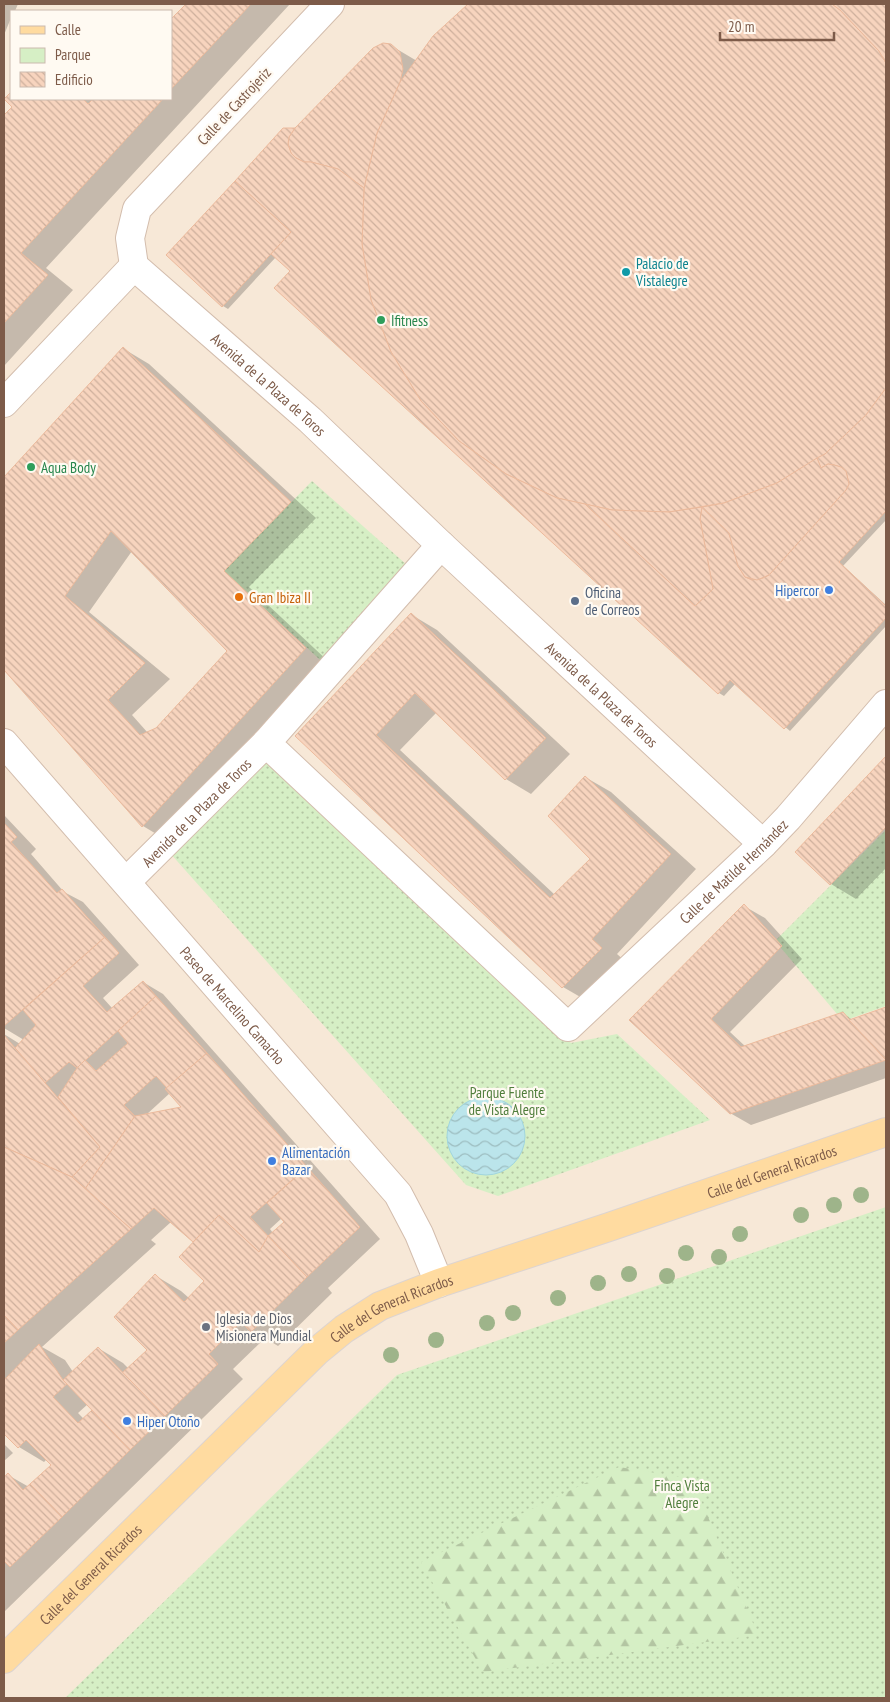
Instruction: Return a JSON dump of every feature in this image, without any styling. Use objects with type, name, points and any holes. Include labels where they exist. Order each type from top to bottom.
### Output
[{"type":"main road","name":"Calle del General Ricardos","points":[[4,1659],[316,1352],[344,1330],[380,1306],[439,1282],[609,1227],[886,1132]]},
{"type":"street","name":"Calle de Castrojeriz","points":[[134,266],[130,238],[137,209],[330,4]]},
{"type":"street","points":[[4,403],[134,266]]},
{"type":"street","name":"Avenida de la Plaza de Toros","points":[[134,266],[310,420],[440,545],[763,844]]},
{"type":"street","name":"Avenida de la Plaza de Toros","points":[[126,882],[266,743],[440,545]]},
{"type":"street","name":"Calle de Matilde Hernández","points":[[266,743],[568,1027],[763,844],[788,818],[886,704]]},
{"type":"street","name":"Paseo de Marcelino Camacho","points":[[7,753],[126,882],[398,1194],[419,1234],[439,1282]]},
{"type":"shaded area","points":[[4,4],[886,4],[886,1698],[4,1698]]},
{"type":"green space","points":[[312,481],[416,573],[331,670],[224,571]]},
{"type":"green space","name":"Parque Fuente de Vista Alegre","points":[[263,755],[571,1043],[617,1034],[710,1120],[498,1196],[466,1185],[169,852]]},
{"type":"green space","points":[[886,830],[886,1006],[843,1021],[775,941]]},
{"type":"green space","name":"Finca Vista Alegre","points":[[886,1207],[886,1698],[65,1698],[397,1375]]},
{"type":"green space","points":[[619,1467],[692,1479],[758,1635],[483,1672],[421,1562]]},
{"type":"water","points":[[478,1097],[494,1097],[508,1103],[519,1114],[525,1128],[525,1144],[519,1158],[508,1169],[494,1175],[478,1175],[464,1169],[453,1158],[447,1144],[447,1128],[453,1114],[464,1103]]},
{"type":"building","points":[[186,4],[251,4],[172,88],[172,18]]},
{"type":"building","name":"Palacio de Vistalegre","points":[[468,4],[832,4],[879,51],[886,63],[886,388],[866,415],[825,454],[777,483],[724,503],[669,512],[612,510],[557,498],[506,474],[459,441],[421,401],[391,352],[371,300],[362,244],[364,188],[377,133],[400,82],[433,36]]},
{"type":"building","points":[[832,4],[886,4],[886,63],[879,51]]},
{"type":"building","points":[[383,43],[391,44],[400,52],[403,69],[400,82],[377,133],[364,188],[338,169],[304,162],[296,158],[291,153],[288,144],[289,137],[295,128],[373,48]]},
{"type":"building","points":[[10,93],[10,100],[84,100],[88,104],[92,100],[162,100],[21,253],[48,275],[4,323],[4,115],[12,107],[4,99]]},
{"type":"building","points":[[283,128],[295,128],[289,137],[288,144],[291,153],[296,158],[304,162],[338,169],[364,188],[362,244],[371,300],[391,352],[421,401],[459,441],[506,474],[557,498],[585,504],[695,606],[713,589],[700,519],[702,507],[729,533],[738,566],[745,577],[752,580],[769,575],[846,490],[849,484],[846,471],[841,467],[828,464],[821,468],[817,458],[825,454],[866,415],[886,388],[886,511],[839,562],[886,606],[886,618],[784,729],[730,680],[718,694],[274,288],[290,271],[271,254],[291,232],[235,181]]},
{"type":"building","points":[[235,181],[291,232],[222,307],[166,255]]},
{"type":"building","points":[[123,347],[291,502],[224,571],[306,648],[142,827],[4,670],[4,477]],"holes":[[[111,531],[227,651],[156,728],[140,735],[108,700],[145,663],[65,596]]]},
{"type":"building","points":[[817,458],[821,468],[828,464],[841,467],[846,471],[849,484],[846,490],[769,575],[757,580],[745,577],[738,566],[729,533],[702,507],[724,503],[777,483]]},
{"type":"building","points":[[585,504],[612,510],[669,512],[702,507],[700,519],[713,589],[695,606]]},
{"type":"building","points":[[411,613],[546,738],[505,780],[415,693],[376,735],[550,898],[590,859],[548,816],[585,776],[671,854],[592,939],[602,948],[562,988],[295,736]]},
{"type":"building","points":[[886,756],[886,827],[830,885],[795,852]]},
{"type":"building","points":[[4,823],[17,837],[11,842],[57,893],[62,889],[105,937],[4,1026]]},
{"type":"building","points":[[744,904],[782,946],[711,1019],[741,1047],[843,1012],[886,1060],[730,1114],[629,1020]]},
{"type":"building","points":[[105,937],[119,953],[83,986],[107,1012],[143,981],[156,996],[77,1068],[69,1062],[45,1083],[15,1048],[36,1025],[23,1010]]},
{"type":"building","points":[[156,996],[207,1053],[167,1088],[156,1076],[124,1105],[135,1116],[85,1189],[72,1177],[100,1147],[58,1097],[77,1068],[85,1060],[96,1071],[128,1043],[118,1031]]},
{"type":"building","points":[[886,1007],[886,1060],[849,1020]]},
{"type":"building","points":[[4,1035],[100,1147],[72,1177],[4,1147]]},
{"type":"building","points":[[207,1053],[307,1167],[250,1217],[269,1237],[259,1252],[219,1215],[193,1242],[154,1208],[131,1229],[85,1189],[135,1116],[181,1107],[165,1089]]},
{"type":"building","points":[[4,1147],[72,1177],[131,1229],[18,1330],[4,1315]]},
{"type":"building","points":[[307,1167],[360,1227],[307,1277],[268,1236],[284,1222],[267,1203]]},
{"type":"building","points":[[219,1215],[259,1252],[268,1236],[307,1277],[251,1332],[241,1322],[209,1354],[218,1364],[165,1416],[122,1373],[147,1350],[114,1317],[155,1274],[184,1302],[204,1281],[179,1257]]},
{"type":"building","points":[[4,1315],[18,1330],[4,1343]]},
{"type":"building","points":[[39,1344],[67,1384],[53,1397],[78,1423],[92,1410],[130,1450],[62,1517],[30,1484],[51,1465],[26,1440],[18,1448],[4,1434],[4,1380]]},
{"type":"building","points":[[98,1347],[165,1416],[130,1450],[63,1380]]},
{"type":"building","points":[[8,1473],[23,1490],[30,1484],[62,1517],[10,1567],[4,1561],[4,1477]]},
{"type":"place","name":"Palacio de Vistalegre","points":[[626,272]]},
{"type":"place","name":"Ifitness","points":[[381,320]]},
{"type":"place","name":"Aqua Body","points":[[31,467]]},
{"type":"place","name":"Hipercor","points":[[829,590]]},
{"type":"place","name":"Gran Ibiza II","points":[[239,597]]},
{"type":"place","name":"Oficina de Correos","points":[[575,601]]},
{"type":"place","name":"Alimentación Bazar","points":[[272,1161]]},
{"type":"place","name":"Iglesia de Dios Misionera Mundial","points":[[206,1327]]},
{"type":"place","name":"Hiper Otoño","points":[[127,1421]]}]
